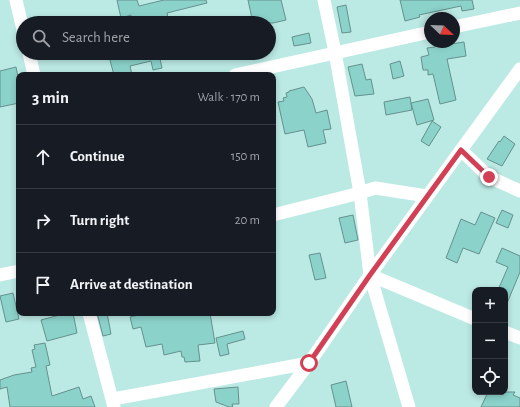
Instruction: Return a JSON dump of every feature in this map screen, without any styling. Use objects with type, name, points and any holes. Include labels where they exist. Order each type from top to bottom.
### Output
[{"type":"street","points":[[16,0],[20,16]]},
{"type":"street","points":[[324,0],[335,52],[360,193],[370,275],[409,407]]},
{"type":"street","points":[[460,26],[520,13]]},
{"type":"street","points":[[248,72],[424,33]]},
{"type":"street","points":[[31,60],[33,72]]},
{"type":"street","points":[[276,407],[520,69]]},
{"type":"street","points":[[461,150],[489,177],[520,191]]},
{"type":"street","points":[[276,214],[375,188],[427,196]]},
{"type":"street","points":[[0,275],[16,272]]},
{"type":"street","points":[[370,275],[472,318]]},
{"type":"street","points":[[90,316],[114,403],[309,363]]},
{"type":"street","points":[[508,333],[520,338]]},
{"type":"building","points":[[117,0],[137,0],[139,6],[164,0],[206,0],[207,3],[167,13],[168,16],[121,16]]},
{"type":"building","points":[[248,0],[281,0],[286,20],[276,22],[276,16],[251,16]]},
{"type":"building","points":[[400,0],[472,0],[474,9],[462,11],[461,6],[433,12],[424,12],[424,14],[419,15],[420,17],[405,21]]},
{"type":"building","points":[[346,5],[351,32],[342,33],[337,7]]},
{"type":"building","points":[[309,33],[311,43],[294,46],[292,37]]},
{"type":"building","points":[[464,42],[466,56],[447,59],[456,100],[440,104],[433,74],[428,75],[428,70],[423,70],[421,57],[429,55],[427,48],[460,48],[460,43]]},
{"type":"building","points":[[110,60],[160,60],[162,68],[153,70],[151,61],[130,66],[131,72],[113,72]]},
{"type":"building","points":[[400,61],[404,76],[393,79],[390,64]]},
{"type":"building","points":[[362,64],[366,80],[371,79],[374,94],[355,96],[348,67]]},
{"type":"building","points":[[16,67],[16,104],[0,107],[0,71]]},
{"type":"building","points":[[304,87],[312,99],[316,113],[327,110],[331,129],[323,130],[326,143],[308,147],[304,130],[285,134],[278,102],[284,101],[283,98],[287,97],[286,93],[289,91]]},
{"type":"building","points":[[410,97],[412,110],[386,115],[384,102]]},
{"type":"building","points":[[428,99],[434,120],[417,125],[411,103]]},
{"type":"building","points":[[432,121],[441,127],[429,146],[421,141]]},
{"type":"building","points":[[504,136],[515,144],[502,166],[487,159]]},
{"type":"building","points":[[502,210],[513,215],[508,228],[496,223]]},
{"type":"building","points":[[481,212],[495,218],[479,254],[463,248],[457,263],[446,258],[461,219],[475,225]]},
{"type":"building","points":[[353,215],[358,240],[345,243],[339,218]]},
{"type":"building","points":[[502,248],[520,256],[520,272],[508,301],[508,287],[499,287],[508,267],[496,262]]},
{"type":"building","points":[[320,253],[326,278],[315,280],[309,255]]},
{"type":"building","points":[[13,293],[16,306],[16,316],[18,316],[19,319],[6,322],[0,296]]},
{"type":"building","points":[[56,316],[74,316],[77,333],[47,341],[41,320]]},
{"type":"building","points":[[98,316],[108,316],[111,334],[103,336]]},
{"type":"building","points":[[210,316],[215,343],[198,345],[200,361],[185,362],[181,351],[164,355],[162,344],[146,347],[141,327],[133,329],[130,317]]},
{"type":"building","points":[[243,331],[245,339],[227,344],[229,354],[220,356],[216,338]]},
{"type":"building","points":[[45,343],[50,365],[46,366],[52,396],[79,387],[83,399],[91,396],[95,407],[10,407],[7,387],[0,389],[0,380],[14,375],[32,372],[31,368],[36,367],[32,350],[35,349],[34,345]]},
{"type":"building","points":[[346,381],[352,407],[336,407],[331,385]]},
{"type":"building","points":[[238,387],[239,404],[232,404],[233,407],[229,407],[216,402],[214,389]]},
{"type":"building","points":[[508,392],[515,392],[513,395],[520,398],[520,407],[481,407],[487,395],[508,395]]},
{"type":"route","points":[[309,363],[370,275],[461,150],[489,177]]}]
